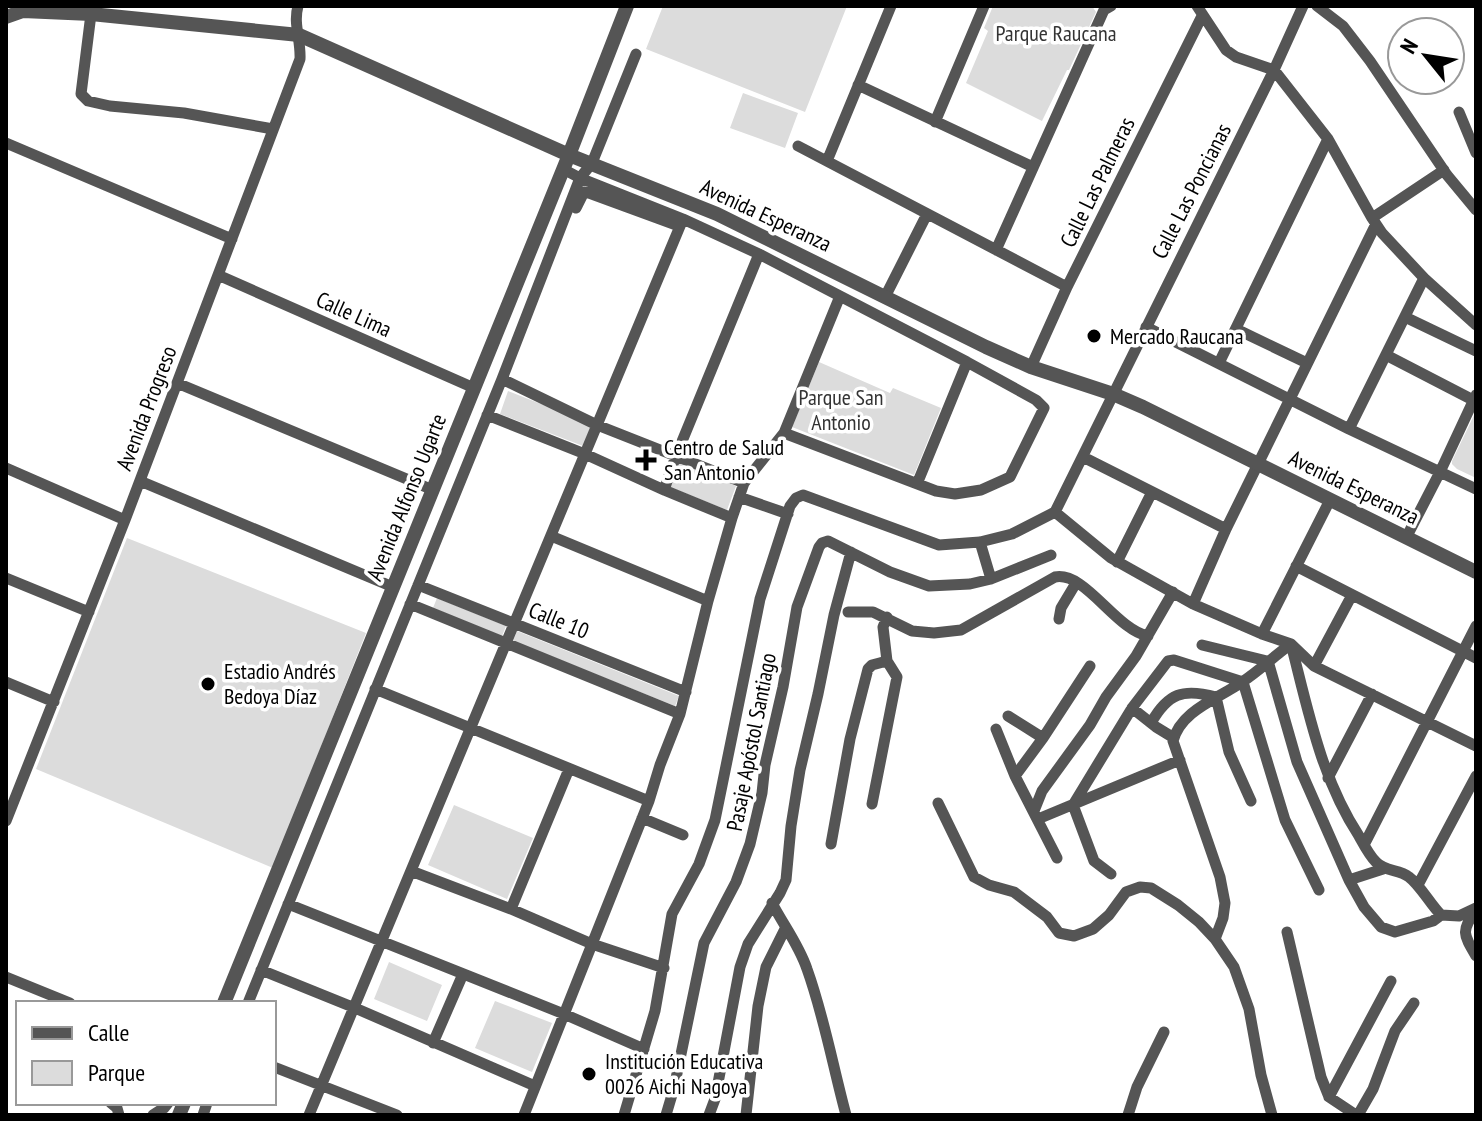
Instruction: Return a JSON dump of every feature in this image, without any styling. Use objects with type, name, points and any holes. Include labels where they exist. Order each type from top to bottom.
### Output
[{"type":"street","name":"Avenida Progreso","points":[[6,821],[11,796],[54,702],[300,59],[299,35],[295,24],[298,6]]},
{"type":"street","name":"Avenida Alfonso Ugarte","points":[[225,1001],[627,6]]},
{"type":"street","points":[[827,161],[891,6]]},
{"type":"street","points":[[935,122],[984,6]]},
{"type":"street","name":"Calle Las Poncianas","points":[[1055,512],[1303,6]]},
{"type":"street","points":[[1317,6],[1343,26],[1444,170],[1476,210]]},
{"type":"street","points":[[996,250],[1106,7]]},
{"type":"street","name":"Avenida Esperanza","points":[[9,16],[23,11],[91,14],[299,35],[566,162],[592,163],[717,214],[1031,367],[1113,394],[1476,572]]},
{"type":"street","points":[[1200,11],[1230,53],[1274,70],[1328,139],[1374,221],[1424,278],[1476,325]]},
{"type":"street","name":"Calle Las Palmeras","points":[[1031,367],[1200,11]]},
{"type":"street","points":[[91,14],[81,94],[88,101],[184,113],[273,129]]},
{"type":"street","name":"Avenida Alfonso Ugarte","points":[[249,1001],[502,379],[580,178],[592,163],[636,54]]},
{"type":"street","points":[[858,85],[1033,167]]},
{"type":"street","points":[[1459,112],[1476,153]]},
{"type":"street","points":[[1219,363],[1328,139]]},
{"type":"street","points":[[6,143],[232,239]]},
{"type":"street","points":[[798,146],[1067,287]]},
{"type":"street","points":[[566,162],[580,178],[759,254],[967,362],[1036,400],[1044,408],[1010,477],[981,490],[955,494],[936,491],[784,433]]},
{"type":"street","points":[[1193,604],[1374,221],[1444,170]]},
{"type":"street","points":[[555,242],[570,222],[584,192],[681,222]]},
{"type":"street","points":[[885,297],[927,214]]},
{"type":"street","points":[[309,1115],[681,222]]},
{"type":"street","points":[[664,490],[759,254]]},
{"type":"street","name":"Calle Lima","points":[[218,275],[474,388]]},
{"type":"street","points":[[1349,429],[1424,278]]},
{"type":"street","points":[[524,1115],[649,801],[680,714],[708,601],[744,483],[784,433],[840,296]]},
{"type":"street","points":[[1405,317],[1476,351]]},
{"type":"street","points":[[1146,327],[1476,489]]},
{"type":"street","points":[[1236,329],[1307,363]]},
{"type":"street","points":[[1386,355],[1475,397],[1406,538]]},
{"type":"street","points":[[917,484],[967,362]]},
{"type":"street","points":[[502,379],[597,425],[744,483]]},
{"type":"street","points":[[177,383],[433,490]]},
{"type":"street","points":[[487,415],[732,518]]},
{"type":"street","points":[[1083,457],[1226,529]]},
{"type":"street","points":[[6,468],[125,520]]},
{"type":"street","points":[[140,481],[393,587]]},
{"type":"street","points":[[1117,562],[1152,492]]},
{"type":"street","points":[[624,1115],[655,1011],[672,914],[699,864],[715,820],[760,599],[796,498],[803,495],[939,545],[980,542],[1012,534],[1055,512],[1117,562],[1193,604],[1291,644],[1314,666],[1476,746]]},
{"type":"street","points":[[739,497],[788,514]]},
{"type":"street","points":[[1262,634],[1330,500]]},
{"type":"street","points":[[551,536],[708,601]]},
{"type":"street","name":"Pasaje Apóstol Santiago","points":[[666,1115],[704,943],[736,882],[750,844],[797,607],[822,543],[828,541],[851,552]]},
{"type":"street","points":[[980,542],[991,579]]},
{"type":"street","points":[[709,1115],[715,1099],[740,967],[748,944],[786,880],[800,770],[851,552],[890,572],[929,586],[970,584],[991,579],[1051,555]]},
{"type":"street","points":[[1296,566],[1476,658]]},
{"type":"street","points":[[848,612],[873,612],[912,631],[934,633],[961,630],[1055,577],[1063,576],[1100,600],[1125,626],[1148,636]]},
{"type":"street","points":[[6,578],[89,612]]},
{"type":"street","points":[[1059,619],[1061,608],[1076,583]]},
{"type":"street","name":"Calle 10","points":[[418,585],[686,692]]},
{"type":"street","points":[[1036,815],[1042,791],[1136,656],[1173,592]]},
{"type":"street","points":[[1314,666],[1352,595]]},
{"type":"street","points":[[410,604],[680,714]]},
{"type":"street","points":[[872,804],[897,677],[887,661],[883,627],[887,617]]},
{"type":"street","points":[[1364,845],[1476,626]]},
{"type":"street","points":[[1215,939],[1225,903],[1220,877],[1173,741],[1188,716],[1243,682],[1291,644]]},
{"type":"street","points":[[1291,644],[1328,778],[1349,822],[1374,861],[1383,869]]},
{"type":"street","points":[[1202,645],[1267,661]]},
{"type":"street","points":[[831,844],[850,739],[868,669],[887,661]]},
{"type":"street","points":[[1073,805],[1132,708],[1168,661],[1243,682]]},
{"type":"street","points":[[1267,661],[1297,762],[1364,907],[1381,927],[1395,932],[1433,921],[1441,915],[1459,916],[1476,909]]},
{"type":"street","points":[[1015,776],[1090,666]]},
{"type":"street","points":[[6,682],[54,702]]},
{"type":"street","points":[[1243,682],[1285,820],[1319,890]]},
{"type":"street","points":[[375,689],[649,801]]},
{"type":"street","points":[[1151,723],[1160,707],[1174,696],[1188,692],[1216,697]]},
{"type":"street","points":[[1328,778],[1372,694]]},
{"type":"street","points":[[1216,697],[1229,752],[1251,801]]},
{"type":"street","points":[[1132,708],[1174,738]]},
{"type":"street","points":[[1008,716],[1043,738]]},
{"type":"street","points":[[996,729],[1015,776],[1057,858]]},
{"type":"street","points":[[1036,815],[1073,805],[1180,760]]},
{"type":"street","points":[[511,909],[569,769]]},
{"type":"street","points":[[1418,885],[1476,776]]},
{"type":"street","points":[[938,803],[974,877],[1014,892],[1047,917],[1059,933],[1074,936],[1093,929],[1109,915],[1126,892],[1140,887],[1151,888],[1199,922],[1234,967],[1249,1009],[1272,1115]]},
{"type":"street","points":[[1073,805],[1094,861],[1111,874]]},
{"type":"street","points":[[642,818],[683,835]]},
{"type":"street","points":[[1349,880],[1383,869],[1397,871],[1418,885],[1441,915]]},
{"type":"street","points":[[411,871],[592,944],[664,968]]},
{"type":"street","points":[[772,903],[807,968],[846,1115]]},
{"type":"street","points":[[288,904],[644,1049]]},
{"type":"street","points":[[1476,909],[1465,925],[1464,933],[1476,956]]},
{"type":"street","points":[[746,1115],[758,1006],[766,967],[785,929]]},
{"type":"street","points":[[1287,932],[1321,1077],[1329,1097],[1357,1115],[1373,1089],[1395,1031],[1414,1003]]},
{"type":"street","points":[[261,970],[535,1086]]},
{"type":"street","points":[[433,1043],[463,974]]},
{"type":"street","points":[[6,977],[65,1001]]},
{"type":"street","points":[[1329,1097],[1391,981]]},
{"type":"street","points":[[1128,1115],[1137,1087],[1164,1032]]},
{"type":"street","points":[[276,1068],[397,1115]]},
{"type":"green space","points":[[663,6],[847,6],[805,112],[646,49]]},
{"type":"green space","name":"Parque Raucana","points":[[993,6],[1092,6],[1096,12],[1042,121],[966,83],[988,31],[984,28]]},
{"type":"green space","points":[[743,93],[798,113],[785,148],[730,128]]},
{"type":"green space","name":"Parque San Antonio","points":[[819,362],[890,393],[893,388],[941,408],[914,475],[792,427]]},
{"type":"green space","points":[[508,391],[592,424],[583,446],[500,414]]},
{"type":"green space","points":[[1476,411],[1476,478],[1457,469],[1452,461]]},
{"type":"green space","points":[[680,462],[736,486],[727,510],[670,487]]},
{"type":"green space","name":"Estadio Andrés Bedoya Díaz","points":[[127,538],[366,633],[273,868],[36,769]]},
{"type":"green space","points":[[437,598],[506,626],[502,636],[433,608]]},
{"type":"green space","points":[[517,631],[679,696],[675,706],[513,641]]},
{"type":"green space","points":[[454,805],[533,838],[507,899],[428,865]]},
{"type":"green space","points":[[389,962],[442,985],[427,1021],[374,999]]},
{"type":"green space","points":[[495,1001],[552,1023],[532,1072],[475,1048]]},
{"type":"place","name":"Mercado Raucana","points":[[1094,336]]},
{"type":"place","name":"Centro de Salud San Antonio","points":[[646,460]]},
{"type":"place","name":"Estadio Andrés Bedoya Díaz","points":[[208,684]]},
{"type":"place","name":"Institución Educativa 0026 Aichi Nagoya","points":[[589,1074]]}]
